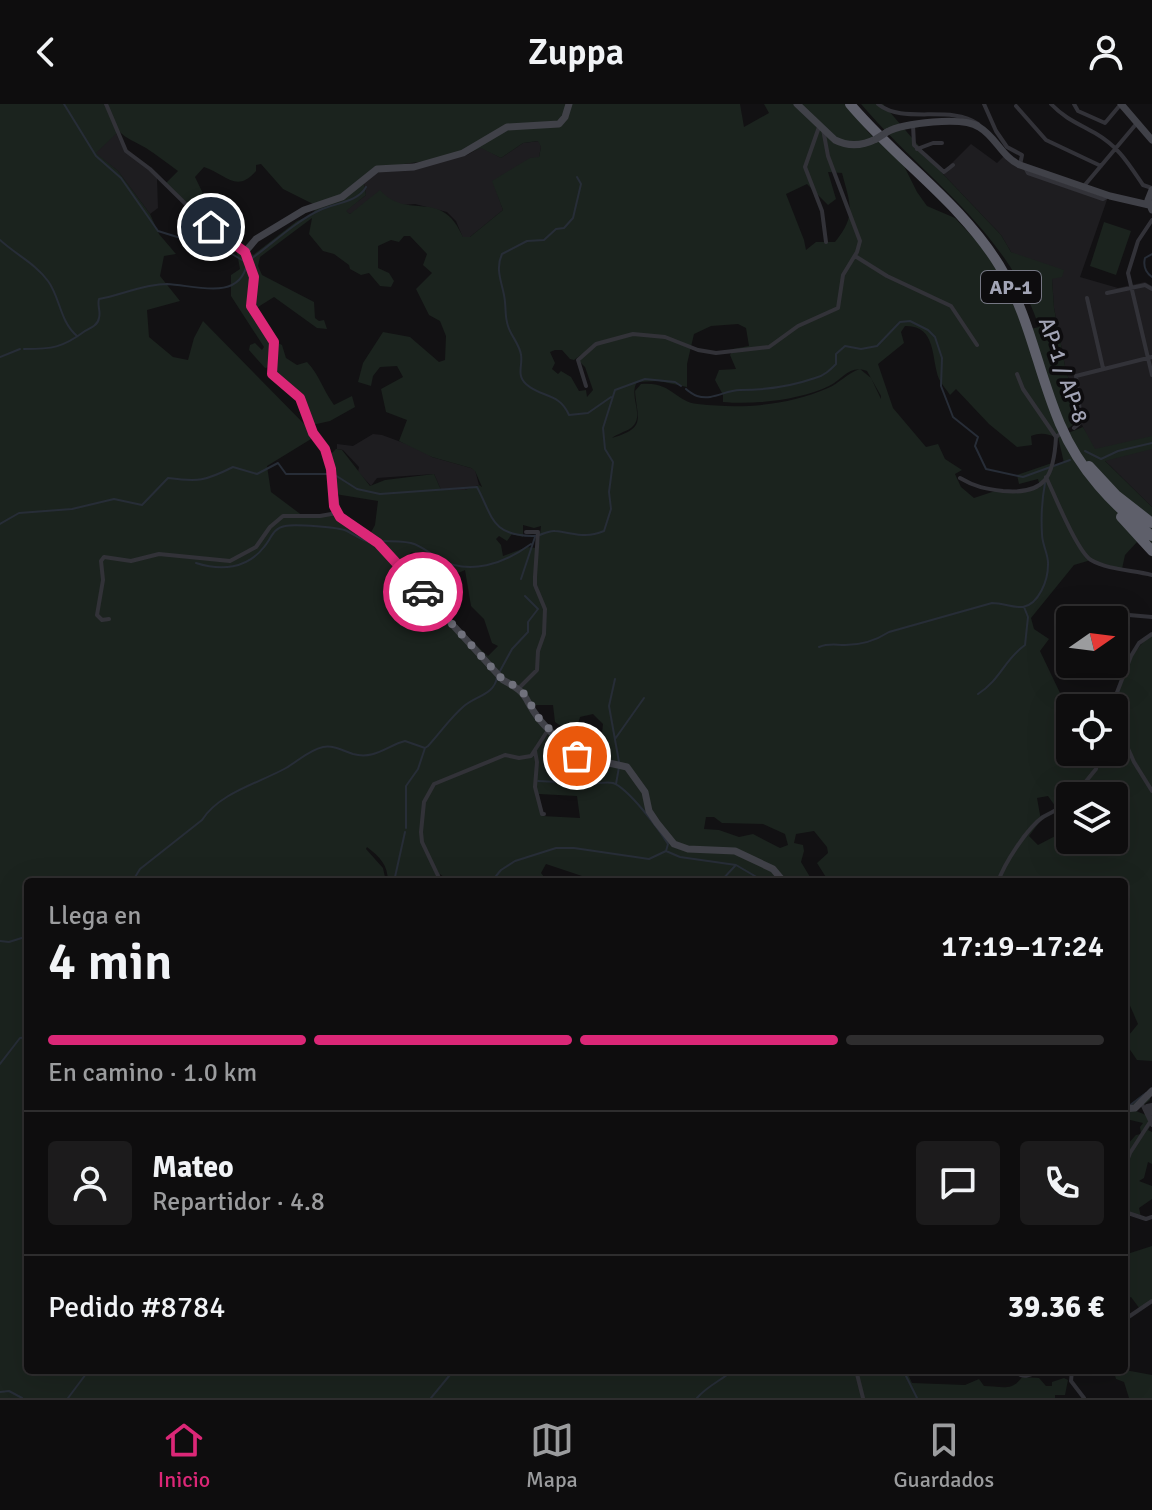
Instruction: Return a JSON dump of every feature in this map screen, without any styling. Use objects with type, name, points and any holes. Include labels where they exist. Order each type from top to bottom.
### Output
[{"type":"highway","name":"AP-1 / AP-8","points":[[853,104],[877,134],[956,209],[993,256],[1026,320],[1064,433],[1088,470],[1118,507],[1152,533]]},
{"type":"highway","points":[[1088,470],[1152,523]]},
{"type":"highway","points":[[1088,470],[1097,491],[1152,551]]},
{"type":"street","points":[[106,104],[126,151],[150,169],[202,220],[245,252],[254,277],[251,306],[274,342],[272,374],[300,398],[313,433],[327,447],[337,513],[378,543],[503,680],[519,688],[548,729],[577,756],[627,767],[645,792],[649,811],[674,844],[688,849],[735,851],[773,869],[781,878]]},
{"type":"street","points":[[245,252],[256,239],[304,210],[342,197],[377,169],[414,167],[463,153],[507,127],[559,124],[569,104]]},
{"type":"street","points":[[797,104],[835,140],[850,145],[867,143],[894,128],[913,125],[967,122],[980,127]]},
{"type":"street","points":[[878,104],[893,112],[935,109],[970,118],[1008,158],[1022,166],[1151,208]]},
{"type":"street","points":[[984,104],[1007,147],[1021,154],[1022,166],[1028,173],[1103,199],[1108,196]]},
{"type":"street","points":[[1051,104],[1058,112],[1096,133],[1116,149],[1134,168],[1143,185],[1151,190]]},
{"type":"street","points":[[1074,104],[1078,111],[1105,123],[1123,104]]},
{"type":"street","points":[[1123,104],[1152,135]]},
{"type":"street","points":[[1123,104],[1152,135]]},
{"type":"street","points":[[1016,106],[1046,140],[1101,166]]},
{"type":"street","points":[[1083,187],[1138,120]]},
{"type":"street","points":[[913,125],[917,149],[944,172],[953,165]]},
{"type":"street","points":[[822,126],[805,167],[822,211],[826,242]]},
{"type":"street","points":[[586,386],[577,363],[584,352],[596,344],[633,334],[665,337],[698,350],[716,353],[769,347],[798,326],[838,308],[843,275],[855,256],[860,239],[828,156],[822,126]]},
{"type":"street","points":[[917,149],[942,143]]},
{"type":"street","points":[[1134,202],[1151,190]]},
{"type":"street","points":[[1151,190],[1150,221],[1128,268],[1152,375]]},
{"type":"street","points":[[855,256],[887,276],[951,306],[977,345]]},
{"type":"street","points":[[1107,293],[1145,285],[1152,289]]},
{"type":"street","points":[[1087,298],[1103,368]]},
{"type":"street","points":[[1074,428],[1083,416],[1076,376],[1150,357]]},
{"type":"street","points":[[960,478],[980,489],[1027,492],[1040,487],[1050,470],[1058,435],[1023,389],[1017,374]]},
{"type":"street","points":[[1046,477],[1082,550],[1089,558],[1152,575]]},
{"type":"street","points":[[109,619],[102,620],[97,615],[103,580],[101,561],[104,557],[131,561],[159,554],[230,561],[256,547],[270,527],[283,516],[337,513]]},
{"type":"street","points":[[519,688],[537,670],[538,651],[544,634],[545,609],[535,585],[539,536],[538,532],[526,532]]},
{"type":"street","points":[[1128,615],[1152,617]]},
{"type":"street","points":[[1116,694],[1131,656],[1139,643],[1152,634]]},
{"type":"street","points":[[439,878],[422,842],[421,832],[424,802],[434,784],[505,755],[525,758],[535,751],[548,729]]},
{"type":"street","points":[[1128,748],[1152,791]]},
{"type":"street","points":[[535,751],[535,787],[544,814]]},
{"type":"street","points":[[1000,878],[1009,857],[1033,826],[1056,811]]},
{"type":"street","points":[[1128,1109],[1142,1104],[1151,1092]]},
{"type":"street","points":[[1128,1161],[1152,1115],[1142,1104]]},
{"type":"street","points":[[1128,1211],[1146,1219],[1152,1217]]},
{"type":"street","points":[[1128,1317],[1152,1301]]},
{"type":"street","points":[[857,1374],[863,1398]]},
{"type":"street","points":[[1072,1374],[1071,1381],[1084,1398]]},
{"type":"shaded area","points":[[0,104],[740,104],[744,127],[769,113],[764,104],[846,104],[869,133],[903,164],[927,206],[955,218],[984,249],[1010,290],[1026,330],[1039,327],[1025,293],[986,234],[861,104],[883,104],[1001,235],[1011,252],[1064,270],[1062,277],[1052,279],[1054,308],[1065,366],[1080,420],[1056,437],[1044,434],[1031,436],[1032,445],[1017,447],[989,424],[956,389],[950,395],[939,379],[928,337],[915,327],[905,326],[901,332],[904,343],[878,364],[893,408],[926,447],[938,444],[945,459],[962,470],[955,474],[961,487],[974,498],[998,490],[1027,492],[1040,487],[1038,479],[1019,484],[1017,475],[1052,463],[1054,466],[1064,463],[1058,437],[1083,427],[1095,449],[1152,436],[1152,449],[1105,461],[1152,507],[1152,557],[1137,542],[1125,555],[1122,569],[1091,560],[1074,565],[1031,618],[1034,629],[1049,639],[1040,651],[1061,694],[1056,694],[1056,766],[1091,766],[1097,770],[1099,766],[1128,766],[1128,694],[1116,694],[1123,678],[1128,678],[1128,667],[1137,649],[1152,635],[1152,1061],[1137,1060],[1128,1047],[1128,1036],[1138,1024],[1128,1001],[1128,878],[826,878],[817,863],[828,853],[827,847],[814,831],[796,834],[794,843],[803,845],[801,862],[811,878],[588,878],[546,864],[541,873],[545,878],[445,878],[440,874],[440,878],[388,878],[382,862],[367,847],[383,868],[385,878],[24,878],[24,1374],[908,1374],[912,1383],[965,1385],[979,1379],[984,1386],[1006,1387],[1014,1385],[1022,1377],[1039,1378],[1046,1386],[1052,1386],[1052,1382],[1064,1378],[1068,1380],[1065,1395],[1055,1395],[1055,1398],[0,1398]],"holes":[[[119,131],[178,171],[166,183],[215,229],[211,210],[195,177],[204,167],[237,182],[249,178],[256,171],[256,165],[261,164],[283,189],[317,206],[312,215],[297,221],[253,255],[241,244],[236,248],[240,269],[231,275],[231,296],[264,347],[262,350],[255,343],[250,345],[249,350],[265,368],[270,367],[278,379],[300,395],[312,425],[330,421],[355,407],[352,396],[334,405],[307,362],[297,365],[286,358],[282,345],[274,341],[253,310],[274,297],[317,328],[327,329],[324,320],[315,318],[314,302],[262,275],[258,266],[260,257],[312,218],[309,234],[323,251],[334,254],[361,275],[369,273],[380,286],[391,287],[394,281],[389,273],[378,268],[378,246],[391,240],[399,242],[404,236],[410,236],[427,254],[423,265],[432,273],[416,289],[429,315],[440,321],[446,336],[445,360],[439,362],[410,337],[383,332],[363,363],[358,382],[371,386],[373,376],[380,367],[397,366],[403,377],[381,389],[386,412],[407,420],[399,441],[432,457],[471,468],[482,487],[441,490],[434,474],[385,480],[370,486],[342,450],[336,449],[331,454],[335,494],[378,501],[375,525],[369,536],[344,523],[335,513],[303,516],[271,492],[267,466],[311,439],[312,432],[203,321],[188,360],[173,357],[149,337],[147,310],[180,301],[160,276],[164,256],[176,254],[159,234],[150,214],[118,171],[96,153]],[[538,141],[541,147],[539,157],[530,158],[492,181],[503,210],[470,237],[463,237],[445,213],[434,208],[402,204],[380,190],[350,214],[346,211],[366,195],[363,179],[376,172],[467,154],[481,148],[501,158],[523,143]],[[828,172],[842,173],[849,216],[835,242],[816,242],[806,250],[786,194],[807,184],[828,205],[836,199]],[[738,324],[746,328],[749,346],[733,349],[730,355],[736,369],[719,370],[715,380],[723,402],[763,402],[805,395],[859,369],[832,386],[797,399],[748,406],[715,405],[690,402],[667,388],[641,384],[635,391],[638,416],[635,426],[612,438],[635,423],[634,394],[637,382],[659,381],[687,387],[687,364],[694,334],[711,326]],[[562,350],[574,360],[582,354],[579,361],[585,367],[593,390],[587,397],[586,390],[579,391],[571,377],[552,369],[555,363],[550,352]],[[523,525],[541,526],[537,585],[547,615],[534,585],[536,548],[527,547],[503,556],[496,539],[499,536],[507,541],[512,534],[523,537]],[[412,552],[425,562],[456,574],[465,570],[471,606],[484,619],[492,643],[498,646],[488,656],[432,595],[407,556]],[[534,705],[553,705],[555,722],[561,726],[578,724],[580,717],[593,714],[603,724],[601,743],[589,752],[577,746],[570,752],[539,720]],[[539,794],[577,796],[580,818],[542,816]],[[706,817],[714,817],[722,823],[763,824],[785,834],[788,845],[780,848],[753,834],[739,837],[704,829]]]},
{"type":"shaded area","points":[[116,133],[125,152],[143,163],[157,178],[158,208],[150,214],[118,171],[95,153]]},
{"type":"shaded area","points":[[539,141],[539,157],[493,181],[503,210],[470,237],[463,238],[456,221],[447,212],[415,204],[402,205],[375,196],[350,214],[345,211],[366,195],[363,179],[377,170],[467,155],[481,147],[501,158],[523,143]]},
{"type":"shaded area","points":[[971,144],[997,163],[1006,154],[1014,161],[1108,197],[1080,277],[1118,288],[1145,282],[1152,286],[1152,507],[1092,448],[1080,420],[1065,366],[1052,279],[1011,252],[1001,235],[942,173]]},
{"type":"shaded area","points":[[1104,222],[1131,231],[1116,275],[1090,266]]},
{"type":"shaded area","points":[[373,434],[471,468],[475,470],[479,485],[465,490],[441,490],[434,474],[377,478],[371,486],[358,472],[359,467],[343,450],[337,449],[337,444],[353,446]]},
{"type":"shaded area","points":[[1143,1094],[1150,1097],[1136,1111],[1146,1115],[1151,1125],[1148,1130],[1152,1132],[1152,1164],[1148,1162],[1144,1178],[1139,1181],[1152,1186],[1152,1199],[1139,1208],[1141,1217],[1128,1212],[1128,1144],[1141,1134],[1143,1123],[1128,1119],[1131,1104]]},
{"type":"shaded area","points":[[1152,1246],[1152,1301],[1140,1309],[1131,1297],[1128,1299],[1128,1254]]},
{"type":"shaded area","points":[[1128,1371],[1152,1375],[1152,1398],[1129,1398],[1124,1382],[1116,1379],[1115,1374],[1128,1374]]},
{"type":"waterway","points":[[64,104],[96,156],[121,178],[158,231],[232,254],[247,263]]},
{"type":"waterway","points":[[577,177],[581,184],[573,218],[564,228],[556,229],[544,240],[527,241],[502,254],[499,272],[506,320],[520,351],[521,377],[526,384],[560,402],[569,415],[588,413],[611,397]]},
{"type":"waterway","points":[[251,259],[302,220],[352,199],[366,187]]},
{"type":"waterway","points":[[0,240],[38,269],[48,281],[67,324],[77,336]]},
{"type":"waterway","points":[[1152,254],[1145,258],[1144,264],[1152,277]]},
{"type":"waterway","points":[[24,349],[56,346],[92,327],[99,318],[99,299],[158,284],[214,289],[225,287],[242,276],[247,264]]},
{"type":"waterway","points":[[686,389],[697,396],[708,397],[735,390],[806,381],[821,376],[836,364],[836,354],[845,346],[861,349],[877,346],[900,322],[910,321],[935,337],[942,358],[941,386],[953,417],[978,437],[975,446],[986,469],[1023,477],[1070,460]]},
{"type":"waterway","points":[[0,357],[20,349]]},
{"type":"waterway","points":[[335,475],[357,489],[380,494],[477,487],[495,522],[508,532],[532,536],[552,531],[591,535],[604,531],[611,509],[609,492],[613,462],[605,449],[603,428],[615,390],[645,379],[675,382],[681,386]]},
{"type":"waterway","points":[[1085,451],[1101,459],[1118,451],[1152,443]]},
{"type":"waterway","points":[[0,524],[19,513],[72,509],[114,499],[142,505],[168,478],[202,479],[233,467],[257,474],[278,463],[286,474],[329,474]]},
{"type":"waterway","points":[[819,647],[863,643],[889,632],[992,603],[1020,607],[1029,605],[1042,590],[1048,571],[1042,538],[1045,483]]},
{"type":"waterway","points":[[196,563],[215,567],[242,564],[257,554],[275,531],[285,526],[342,530],[369,542]]},
{"type":"waterway","points":[[521,579],[535,537]]},
{"type":"waterway","points":[[380,541],[411,543],[450,564],[474,567],[498,562],[531,544]]},
{"type":"waterway","points":[[500,671],[512,649],[528,632],[528,622],[538,609],[525,596]]},
{"type":"waterway","points":[[978,694],[1025,645],[1028,617],[1024,607]]},
{"type":"waterway","points":[[134,878],[140,869],[202,820],[218,803],[318,748],[335,748],[361,755],[375,754],[405,741],[425,748],[464,706],[493,687],[497,677]]},
{"type":"waterway","points":[[615,679],[609,706],[619,762]]},
{"type":"waterway","points":[[615,739],[644,698]]},
{"type":"waterway","points":[[406,828],[406,786],[418,769],[425,748]]},
{"type":"waterway","points":[[616,784],[619,767]]},
{"type":"waterway","points":[[538,781],[610,782],[619,786],[658,829],[668,844],[666,851]]},
{"type":"waterway","points":[[394,878],[405,832]]},
{"type":"waterway","points":[[494,878],[515,861],[556,848],[649,859],[666,851],[680,857],[736,865],[758,878]]},
{"type":"waterway","points":[[724,878],[735,866]]},
{"type":"waterway","points":[[0,941],[24,937]]},
{"type":"waterway","points":[[0,1064],[20,1038],[24,1038]]},
{"type":"waterway","points":[[1129,1106],[1146,1093]]},
{"type":"waterway","points":[[68,1398],[86,1374]]},
{"type":"waterway","points":[[431,1398],[451,1374]]},
{"type":"waterway","points":[[697,1398],[728,1374]]},
{"type":"waterway","points":[[905,1374],[917,1398]]},
{"type":"waterway","points":[[0,1392],[9,1391],[22,1398]]},
{"type":"way so far","points":[[423,592],[503,680],[519,688],[540,720],[577,756]]},
{"type":"route","points":[[211,227],[245,252],[254,277],[252,310],[274,342],[272,374],[300,398],[313,433],[325,449],[331,469],[335,511],[378,543],[423,592]]}]
